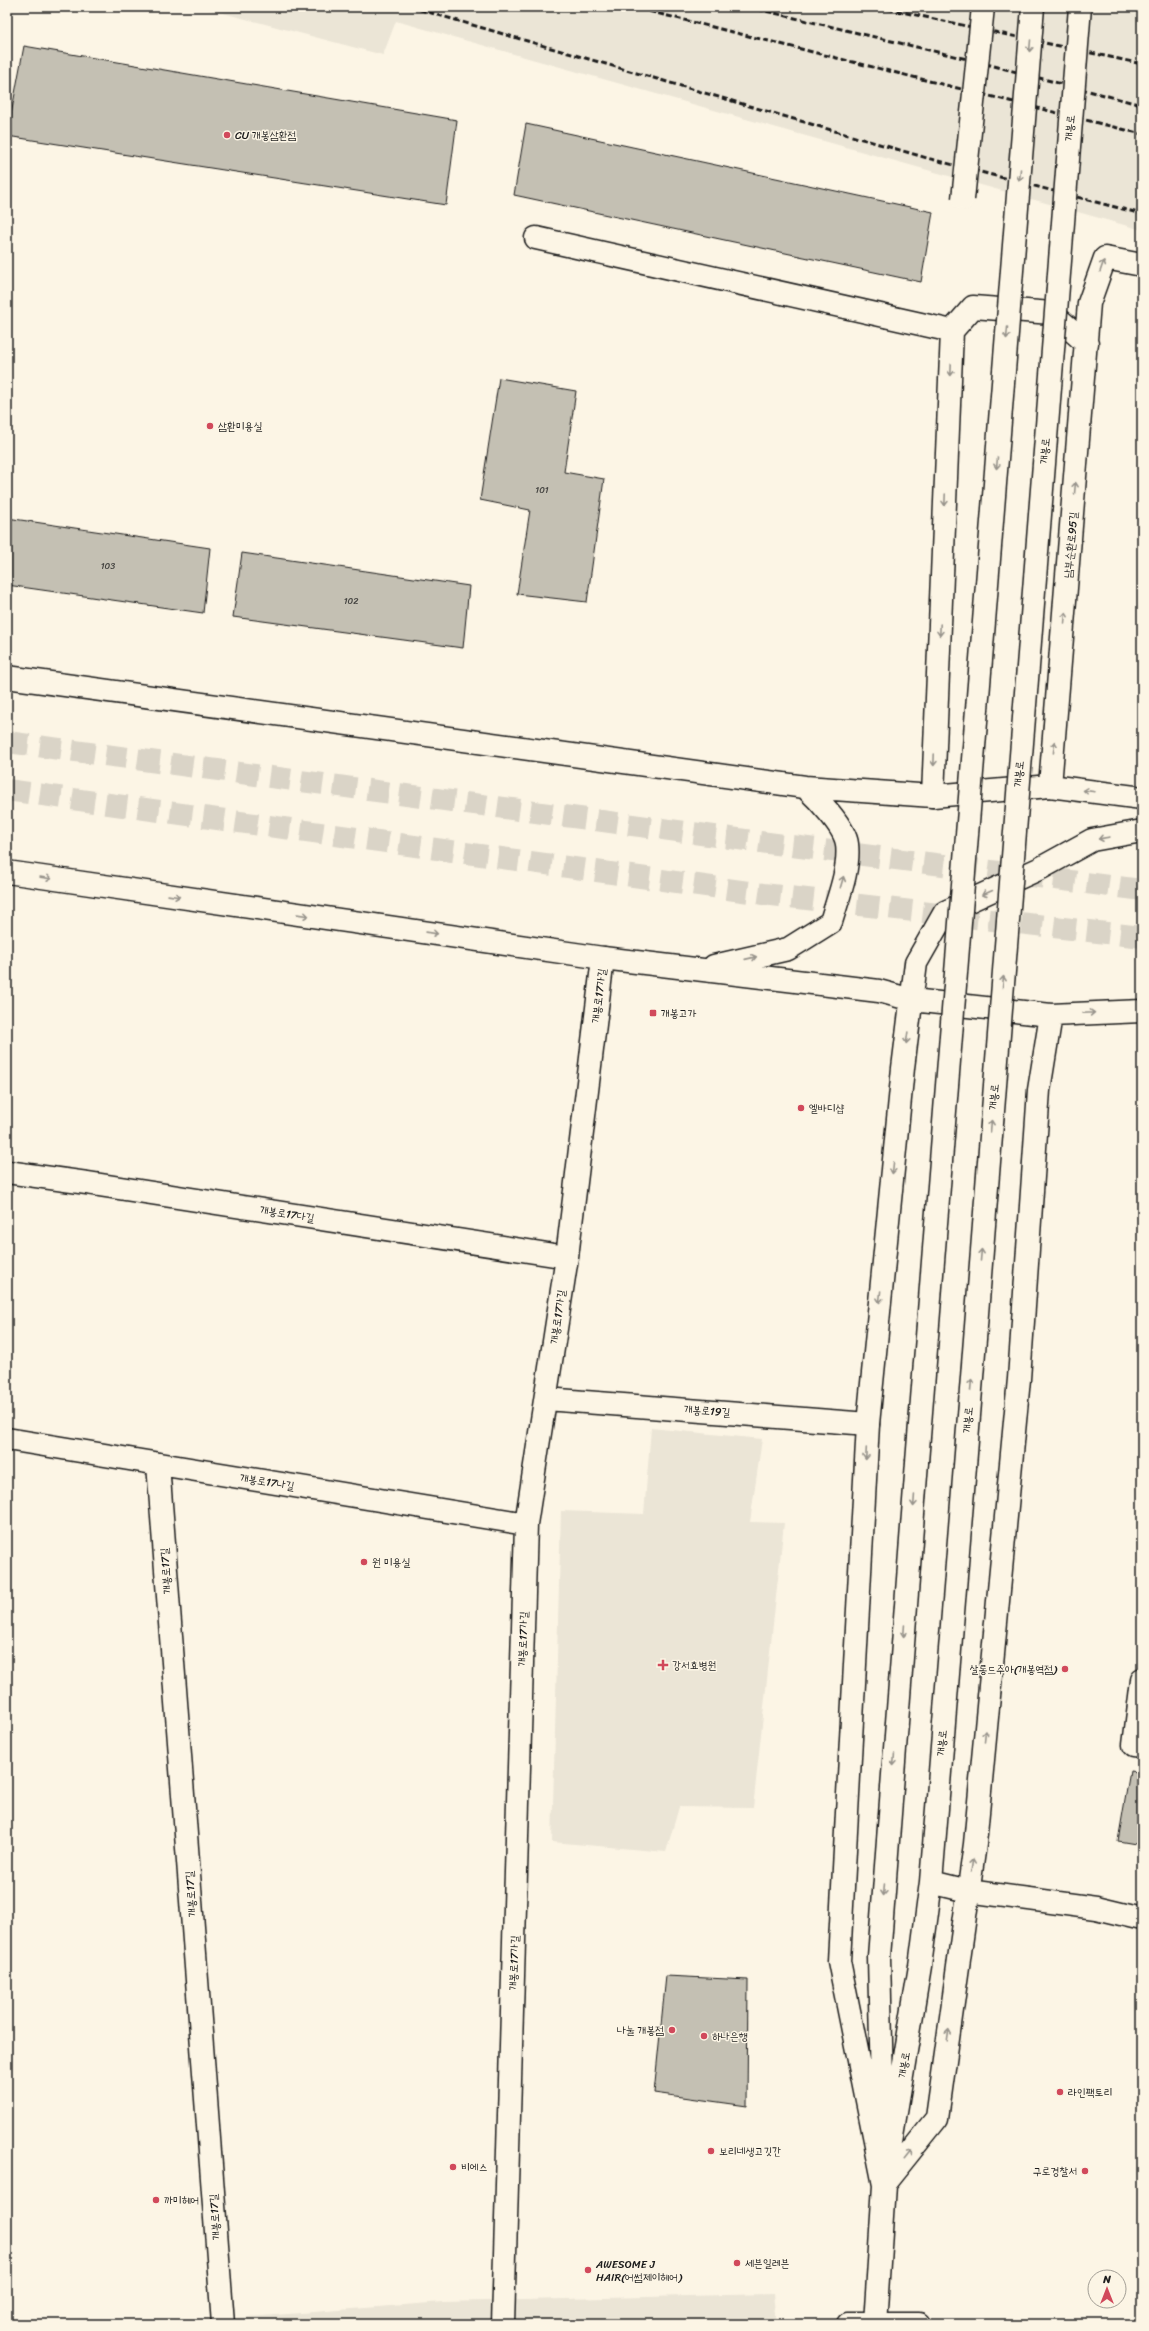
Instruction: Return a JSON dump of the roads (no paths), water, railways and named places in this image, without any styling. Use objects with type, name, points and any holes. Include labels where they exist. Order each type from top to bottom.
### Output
[{"type":"main road","points":[[963,199],[983,7]]},
{"type":"main road","name":"개봉로","points":[[875,2323],[884,2185],[879,1957],[1033,7]]},
{"type":"main road","name":"개봉로","points":[[884,2185],[920,1966],[931,1882],[1080,7]]},
{"type":"main road","points":[[536,238],[952,331]]},
{"type":"main road","name":"남부순환로95길","points":[[1050,786],[1087,344],[1089,303],[1105,258],[1142,265]]},
{"type":"main road","points":[[933,796],[952,331],[973,307],[1052,313],[1087,344]]},
{"type":"main road","points":[[7,677],[805,787],[933,796],[1050,786],[1142,798]]},
{"type":"main road","points":[[700,970],[788,949],[831,922],[846,870],[847,842],[828,810],[805,787]]},
{"type":"main road","points":[[884,2185],[839,1960],[868,1424],[903,1068],[916,963],[945,912],[1042,868],[1092,840],[1142,831]]},
{"type":"main road","points":[[7,872],[603,958],[878,991],[912,1000],[1051,1015],[1142,1010]]},
{"type":"main road","name":"개봉로17가길","points":[[503,2324],[526,1524],[567,1257],[603,958]]},
{"type":"main road","points":[[884,2185],[937,2118],[975,1844],[1019,1379],[1039,1090],[1051,1015]]},
{"type":"main road","name":"개봉로17다길","points":[[7,1172],[567,1257]]},
{"type":"main road","name":"개봉로19길","points":[[546,1399],[868,1424]]},
{"type":"main road","name":"개봉로17나길","points":[[7,1439],[526,1524]]},
{"type":"main road","name":"개봉로17길","points":[[158,1464],[223,2324]]},
{"type":"main road","points":[[1142,1680],[1134,1745],[1142,1746]]},
{"type":"main road","points":[[931,1882],[968,1891],[1096,1908],[1142,1919]]},
{"type":"main road","points":[[848,2324],[919,2324]]},
{"type":"tunnel","points":[[7,742],[768,843],[1142,890]]},
{"type":"tunnel","points":[[7,790],[763,894],[1142,937]]},
{"type":"railway","points":[[411,7],[927,158],[1142,214]]},
{"type":"railway","points":[[632,7],[1142,134]]},
{"type":"railway","points":[[749,7],[971,60],[1142,105]]},
{"type":"railway","points":[[879,7],[1142,64]]},
{"type":"place","name":"CU 개봉삼환점","points":[[227,135]]},
{"type":"place","name":"삼환미용실","points":[[210,426]]},
{"type":"place","name":"개봉고가","points":[[653,1013]]},
{"type":"place","name":"엘바디샵","points":[[801,1108]]},
{"type":"place","name":"원 미용실","points":[[364,1562]]},
{"type":"place","name":"강서효병원","points":[[663,1665]]},
{"type":"place","name":"살롱드주아(개봉역점)","points":[[1065,1669]]},
{"type":"place","name":"나눌 개봉점","points":[[672,2030]]},
{"type":"place","name":"하나은행","points":[[704,2036]]},
{"type":"place","name":"라인팩토리","points":[[1060,2092]]},
{"type":"place","name":"보리네생고깃간","points":[[711,2151]]},
{"type":"place","name":"비에스","points":[[453,2167]]},
{"type":"place","name":"구로경찰서","points":[[1085,2171]]},
{"type":"place","name":"까미헤어","points":[[156,2200]]},
{"type":"place","name":"세븐일레븐","points":[[737,2263]]},
{"type":"place","name":"AWESOME J HAIR(어썸제이헤어)","points":[[588,2270]]}]
